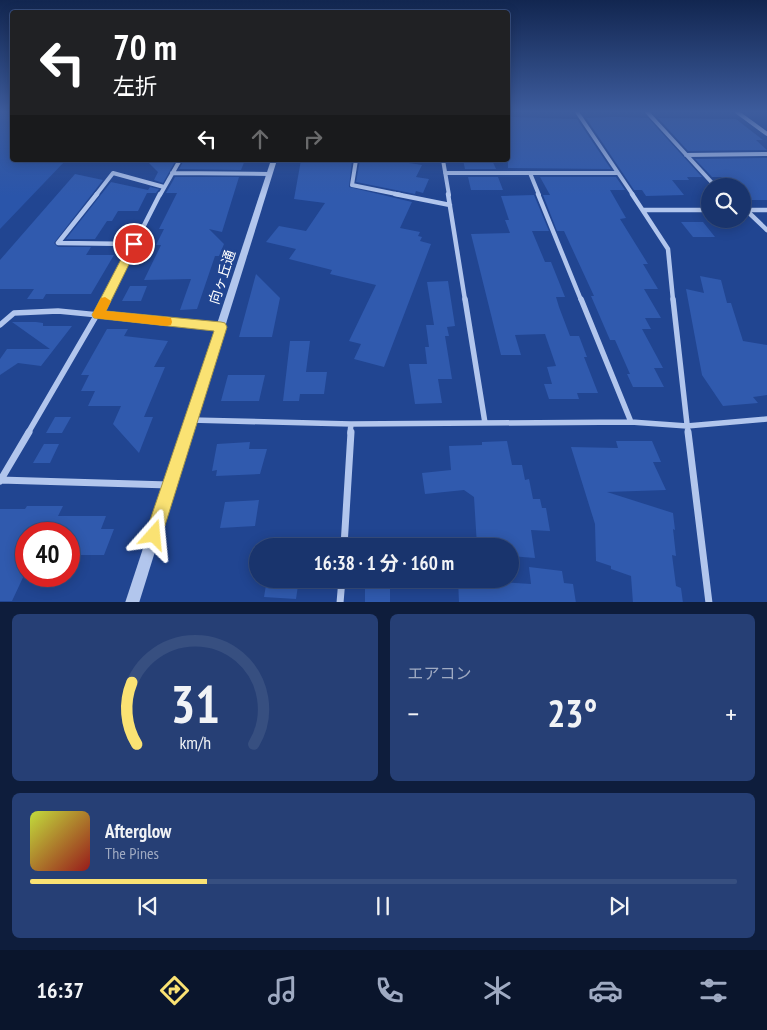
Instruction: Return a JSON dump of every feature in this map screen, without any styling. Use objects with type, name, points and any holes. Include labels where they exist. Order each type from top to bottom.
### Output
[{"type":"street","points":[[596,140],[668,249],[687,426],[709,602]]},
{"type":"street","points":[[672,140],[708,178]]},
{"type":"street","points":[[686,155],[767,154]]},
{"type":"street","points":[[170,485],[0,480],[98,315],[179,162]]},
{"type":"street","name":"向ヶ丘通","points":[[132,602],[273,162]]},
{"type":"street","points":[[356,162],[352,185],[450,205]]},
{"type":"street","points":[[443,162],[485,423]]},
{"type":"street","points":[[134,244],[58,243],[113,173],[164,187]]},
{"type":"street","points":[[172,173],[270,174]]},
{"type":"street","points":[[445,173],[618,173]]},
{"type":"street","points":[[530,173],[630,422]]},
{"type":"street","points":[[643,210],[701,210]]},
{"type":"street","points":[[751,210],[767,210]]},
{"type":"street","points":[[751,216],[767,230]]},
{"type":"street","points":[[0,324],[14,313],[58,311],[221,327]]},
{"type":"street","points":[[191,420],[351,424],[630,422],[687,426],[767,419]]},
{"type":"street","points":[[344,538],[351,424]]},
{"type":"street","points":[[340,602],[341,588]]},
{"type":"shaded area","points":[[0,140],[10,140],[10,162],[64,162],[0,229]]},
{"type":"building","points":[[510,140],[591,140],[611,169],[508,168],[508,162],[510,162]]},
{"type":"building","points":[[601,140],[668,140],[702,177],[687,177],[689,180],[672,180],[684,195],[646,196],[642,190],[634,190]]},
{"type":"building","points":[[678,140],[756,140],[767,150],[688,151]]},
{"type":"building","points":[[767,158],[767,200],[751,200],[751,178],[712,177],[695,159]]},
{"type":"building","points":[[148,162],[175,162],[163,183],[154,180],[158,172]]},
{"type":"building","points":[[183,162],[244,162],[241,170],[179,169]]},
{"type":"building","points":[[301,162],[352,162],[349,187],[412,202],[400,228],[420,232],[418,236],[422,237],[420,241],[431,244],[384,367],[354,359],[361,344],[349,341],[376,285],[330,274],[332,270],[289,259],[296,249],[266,242],[279,226],[306,231],[325,203],[294,199]]},
{"type":"building","points":[[360,162],[409,162],[422,165],[416,177],[429,179],[423,193],[416,191],[415,194],[356,182]]},
{"type":"building","points":[[463,162],[493,162],[496,169],[465,169]]},
{"type":"building","points":[[75,174],[103,180],[54,243],[58,247],[91,247],[86,255],[114,255],[91,294],[46,294],[43,299],[27,299],[34,289],[0,289],[0,260]]},
{"type":"building","points":[[175,177],[239,177],[222,232],[209,229],[224,244],[219,256],[215,256],[197,309],[180,310],[191,279],[144,280],[161,245],[156,245],[164,229],[159,229],[177,193],[166,193]]},
{"type":"building","points":[[468,177],[498,177],[503,190],[471,190]]},
{"type":"building","points":[[540,177],[616,177],[625,190],[610,190],[626,218],[620,219],[648,264],[643,264],[658,289],[644,289],[661,318],[645,318],[651,329],[642,329],[663,368],[654,368],[664,387],[633,387],[627,374],[630,374],[615,340],[610,340],[591,296],[594,296],[564,231],[557,231],[543,195],[550,195]]},
{"type":"building","points":[[111,182],[148,190],[150,187],[159,189],[156,193],[147,193],[138,211],[118,211],[112,221],[107,221],[95,239],[66,239]]},
{"type":"building","points":[[534,195],[549,231],[532,231],[545,262],[551,262],[565,297],[556,297],[559,307],[570,336],[579,336],[587,357],[584,357],[598,393],[577,393],[579,399],[549,399],[544,384],[552,384],[547,367],[556,366],[545,334],[515,335],[521,355],[501,355],[471,234],[510,233],[505,220],[509,220],[501,196]]},
{"type":"building","points":[[681,222],[701,222],[701,228],[708,228],[715,237],[693,237]]},
{"type":"building","points":[[256,274],[280,298],[272,337],[239,337]]},
{"type":"building","points":[[700,276],[721,280],[727,303],[731,303],[743,341],[767,345],[767,395],[753,397],[758,403],[723,406],[702,375],[686,289],[704,293]]},
{"type":"building","points":[[448,281],[455,326],[447,327],[449,336],[445,336],[452,379],[438,379],[442,403],[415,404],[409,364],[427,364],[425,347],[429,347],[426,325],[434,325],[427,282]]},
{"type":"building","points":[[130,286],[147,286],[141,301],[122,301]]},
{"type":"building","points":[[12,322],[36,322],[43,323],[43,326],[72,326],[41,366],[18,363],[0,375],[0,359],[7,349],[50,349]]},
{"type":"building","points":[[107,329],[128,329],[124,336],[168,341],[154,367],[165,367],[144,417],[153,417],[139,453],[113,424],[121,406],[88,406],[95,391],[81,391],[89,375],[81,375]]},
{"type":"building","points":[[290,341],[310,341],[306,372],[327,372],[324,394],[300,394],[299,401],[283,401]]},
{"type":"building","points":[[228,375],[265,375],[259,401],[221,401]]},
{"type":"building","points":[[55,417],[71,417],[62,433],[46,433]]},
{"type":"building","points":[[507,441],[512,465],[522,465],[525,480],[529,479],[533,499],[540,499],[542,508],[546,508],[550,531],[531,530],[535,558],[519,557],[519,538],[477,538],[474,497],[464,490],[425,494],[422,473],[451,470],[449,446],[482,445],[482,442]]},
{"type":"building","points":[[616,441],[652,441],[661,462],[653,462],[666,490],[607,492],[673,513],[676,556],[672,555],[676,586],[681,588],[683,602],[633,602],[631,576],[596,561],[595,524],[571,447],[618,448]]},
{"type":"building","points":[[250,442],[249,449],[267,449],[260,474],[216,476],[217,470],[212,471],[217,444]]},
{"type":"building","points":[[44,444],[59,444],[50,463],[33,463]]},
{"type":"building","points":[[259,500],[255,526],[220,528],[225,502]]},
{"type":"building","points":[[27,506],[63,506],[58,516],[106,516],[101,529],[114,529],[104,555],[80,555],[80,522],[15,522],[15,587],[19,587],[12,601],[0,601],[0,509],[25,509]]},
{"type":"building","points":[[529,567],[562,571],[564,583],[573,584],[576,602],[459,602],[458,588],[519,588],[519,583],[531,584]]},
{"type":"building","points":[[266,588],[298,588],[296,599],[264,597]]},
{"type":"building","points":[[365,588],[390,588],[390,602],[365,602]]},
{"type":"slow traffic","points":[[105,301],[98,315],[166,322]]},
{"type":"route","points":[[134,244],[98,315],[221,327],[154,535]]}]
